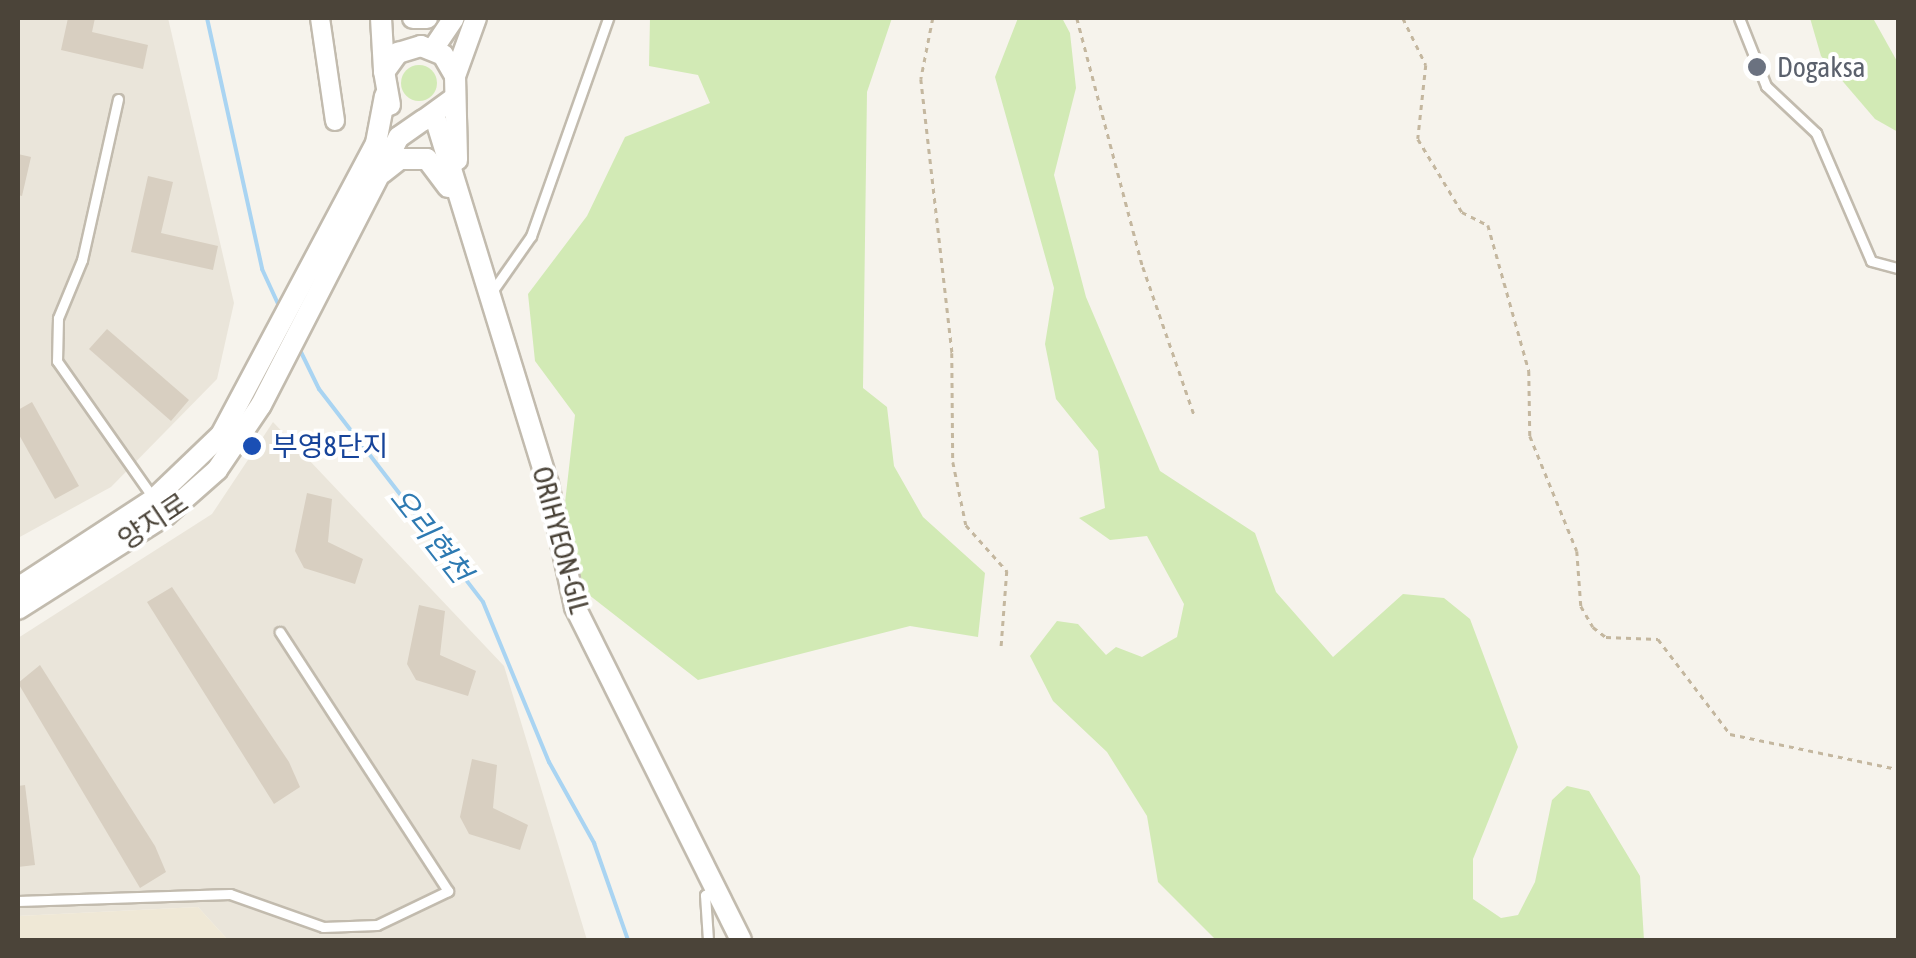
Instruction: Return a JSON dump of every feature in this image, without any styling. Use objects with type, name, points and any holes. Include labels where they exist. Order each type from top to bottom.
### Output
[{"type":"street","points":[[320,18],[335,122]]},
{"type":"street","points":[[340,232],[380,134],[385,96],[381,18]]},
{"type":"street","points":[[392,18],[409,48]]},
{"type":"street","points":[[412,18],[427,18]]},
{"type":"street","points":[[433,49],[454,18]]},
{"type":"street","points":[[462,221],[452,100],[476,18]]},
{"type":"street","points":[[384,72],[409,48],[433,49],[456,76]]},
{"type":"street","points":[[385,96],[400,115],[429,119]]},
{"type":"street","points":[[340,232],[399,137],[452,100]]},
{"type":"street","name":"ORIHYEON-GIL","points":[[429,119],[548,484],[575,607],[742,940]]},
{"type":"street","points":[[377,178],[400,159],[427,159],[462,221]]},
{"type":"street","name":"양지로","points":[[18,609],[217,470],[340,232]]},
{"type":"street","name":"양지로","points":[[18,588],[160,507]]},
{"type":"lane","points":[[488,298],[532,236],[608,18]]},
{"type":"lane","points":[[1739,18],[1766,86],[1816,133],[1872,261],[1898,268]]},
{"type":"lane","points":[[118,99],[82,260],[58,318],[58,361],[160,507]]},
{"type":"lane","points":[[18,901],[230,894],[323,927],[378,925],[448,891],[280,632]]},
{"type":"lane","points":[[708,940],[705,896],[715,889]]},
{"type":"path","points":[[933,18],[920,79],[952,354],[953,462],[966,525],[1007,572],[1000,651]]},
{"type":"path","points":[[1077,18],[1194,414]]},
{"type":"path","points":[[1403,18],[1426,65],[1418,139],[1462,212],[1488,225],[1529,371],[1530,436],[1577,551],[1581,606],[1593,627],[1606,637],[1658,639],[1730,734],[1898,769]]},
{"type":"shaded area","points":[[18,18],[168,18],[234,303],[217,379],[111,487],[18,538]]},
{"type":"shaded area","points":[[273,422],[504,666],[587,940],[228,940],[198,907],[18,916],[18,638],[212,514]]},
{"type":"shaded area","points":[[198,907],[228,940],[18,940],[18,916]]},
{"type":"green space","points":[[650,18],[892,18],[867,92],[863,388],[887,407],[894,466],[923,517],[985,573],[978,637],[910,626],[698,680],[584,591],[561,538],[575,415],[535,361],[528,294],[587,216],[625,137],[710,103],[698,75],[649,66]]},
{"type":"green space","points":[[1018,18],[1062,18],[1070,33],[1076,88],[1054,175],[1086,297],[1160,471],[1255,533],[1276,592],[1333,657],[1403,594],[1444,598],[1470,619],[1518,747],[1473,859],[1473,899],[1501,918],[1518,915],[1535,882],[1552,800],[1567,786],[1589,791],[1640,876],[1644,940],[1216,940],[1158,882],[1147,816],[1107,752],[1053,701],[1030,656],[1057,621],[1078,624],[1106,655],[1116,647],[1142,657],[1177,637],[1184,604],[1147,536],[1110,540],[1079,518],[1105,508],[1098,451],[1056,399],[1045,344],[1054,288],[995,77]]},
{"type":"green space","points":[[1810,18],[1874,20],[1898,63],[1898,132],[1875,119],[1821,56]]},
{"type":"green space","points":[[419,65],[432,70],[437,83],[432,96],[419,101],[406,96],[401,83],[406,70]]},
{"type":"building","points":[[68,18],[95,18],[92,32],[148,45],[143,69],[61,50]]},
{"type":"building","points":[[18,154],[31,157],[22,196],[18,195]]},
{"type":"building","points":[[148,176],[173,182],[161,233],[218,246],[213,270],[131,252]]},
{"type":"building","points":[[107,329],[189,400],[171,421],[89,349]]},
{"type":"building","points":[[32,402],[79,486],[55,499],[18,433],[18,410]]},
{"type":"building","points":[[307,493],[332,499],[328,542],[363,559],[355,584],[304,568],[295,551]]},
{"type":"building","points":[[172,587],[289,762],[300,787],[274,804],[147,602]]},
{"type":"building","points":[[419,605],[445,611],[440,655],[476,671],[468,696],[416,680],[407,664]]},
{"type":"building","points":[[40,665],[155,846],[166,872],[140,888],[18,683]]},
{"type":"building","points":[[472,759],[497,765],[493,808],[528,825],[520,850],[469,834],[460,817]]},
{"type":"building","points":[[25,785],[35,865],[18,867],[18,786]]},
{"type":"waterway","name":"오리현천","points":[[207,18],[262,269],[279,306]]},
{"type":"waterway","name":"오리현천","points":[[298,346],[319,389],[483,602],[549,762],[594,843],[628,940]]},
{"type":"place","name":"Dogaksa","points":[[1757,67]]},
{"type":"place","name":"부영8단지","points":[[252,446]]}]
